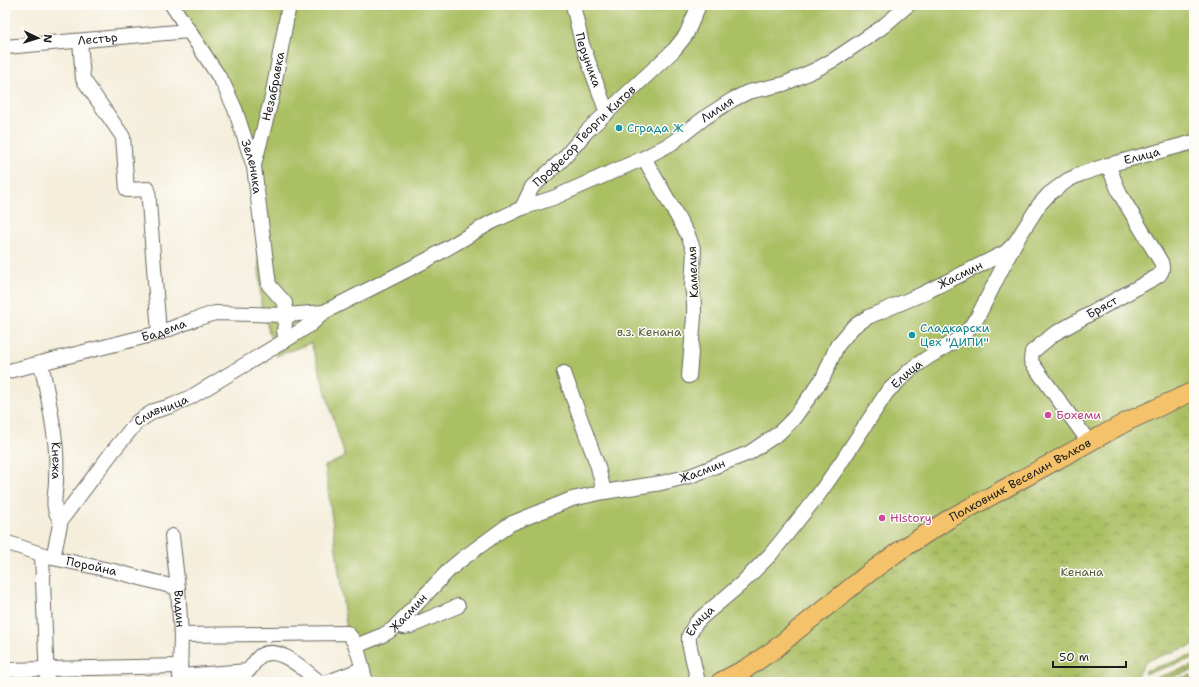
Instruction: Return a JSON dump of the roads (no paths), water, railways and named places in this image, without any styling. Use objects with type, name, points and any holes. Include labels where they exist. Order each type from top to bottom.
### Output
[{"type":"main road","name":"Полковник Веселин Вълков","points":[[720,682],[747,668],[775,649],[842,594],[923,535],[949,519],[1134,418],[1194,392]]},
{"type":"street","name":"Зеленика","points":[[172,5],[223,83],[235,109],[254,167],[269,285],[285,303],[286,315],[284,331],[286,340]]},
{"type":"street","name":"Незабравка","points":[[254,167],[258,146],[272,97],[289,5]]},
{"type":"street","name":"Перуника","points":[[573,5],[582,44],[607,113]]},
{"type":"street","name":"Професор Георги Китов","points":[[522,208],[532,187],[563,159],[588,130],[659,65],[677,46],[686,35],[699,5]]},
{"type":"street","name":"Лилия","points":[[522,208],[553,198],[644,158],[672,143],[707,116],[748,92],[784,84],[804,76],[823,66],[881,28],[908,5]]},
{"type":"street","name":"Лестър","points":[[5,47],[189,31]]},
{"type":"street","points":[[80,41],[83,79],[123,137],[128,190],[148,189],[159,333]]},
{"type":"street","name":"Елица","points":[[698,682],[689,643],[689,636],[695,624],[741,584],[770,555],[819,494],[887,392],[910,370],[955,341],[968,330],[985,304],[1015,243],[1039,204],[1049,194],[1073,177],[1108,165],[1194,142]]},
{"type":"street","name":"Камелия","points":[[644,158],[688,235],[694,251],[692,285],[694,317],[689,376]]},
{"type":"street","name":"Бряст","points":[[1089,442],[1032,363],[1031,356],[1034,350],[1054,334],[1161,274],[1161,262],[1120,194],[1108,165]]},
{"type":"street","points":[[324,312],[427,260],[490,223],[522,208]]},
{"type":"street","name":"Жасмин","points":[[356,646],[384,635],[398,624],[458,562],[510,524],[572,499],[604,492],[661,483],[690,476],[749,453],[779,432],[794,418],[823,378],[837,346],[846,333],[853,327],[868,317],[920,295],[1006,252],[1015,243]]},
{"type":"street","name":"Бадема","points":[[5,372],[159,333],[215,313],[286,315],[324,312]]},
{"type":"street","name":"Сливница","points":[[47,675],[48,557],[61,520],[113,451],[137,422],[154,411],[171,406],[190,397],[286,340],[311,324],[324,312]]},
{"type":"street","name":"Кнежа","points":[[41,363],[56,452],[56,492],[54,508],[56,515],[61,520]]},
{"type":"street","points":[[564,373],[598,467],[604,492]]},
{"type":"street","name":"Видин","points":[[172,536],[178,588],[180,675]]},
{"type":"street","name":"Поройна","points":[[5,542],[48,557],[114,571],[178,588]]},
{"type":"street","points":[[398,624],[411,626],[458,606]]},
{"type":"street","points":[[180,635],[347,633],[351,636],[356,646],[364,675],[328,682]]},
{"type":"street","points":[[5,670],[47,675],[180,675],[248,671],[260,656],[274,652],[287,657],[318,681],[322,682]]},
{"type":"place","name":"Сграда Ж","points":[[619,128]]},
{"type":"place","name":"Сладкарски Цех \"ДИПИ\"","points":[[912,335]]},
{"type":"place","name":"Бохеми","points":[[1048,415]]},
{"type":"place","name":"History","points":[[882,518]]},
{"type":"park label","name":"в.з. Кенана","points":[[649,332]]},
{"type":"park label","name":"Кенана","points":[[1082,572]]}]
